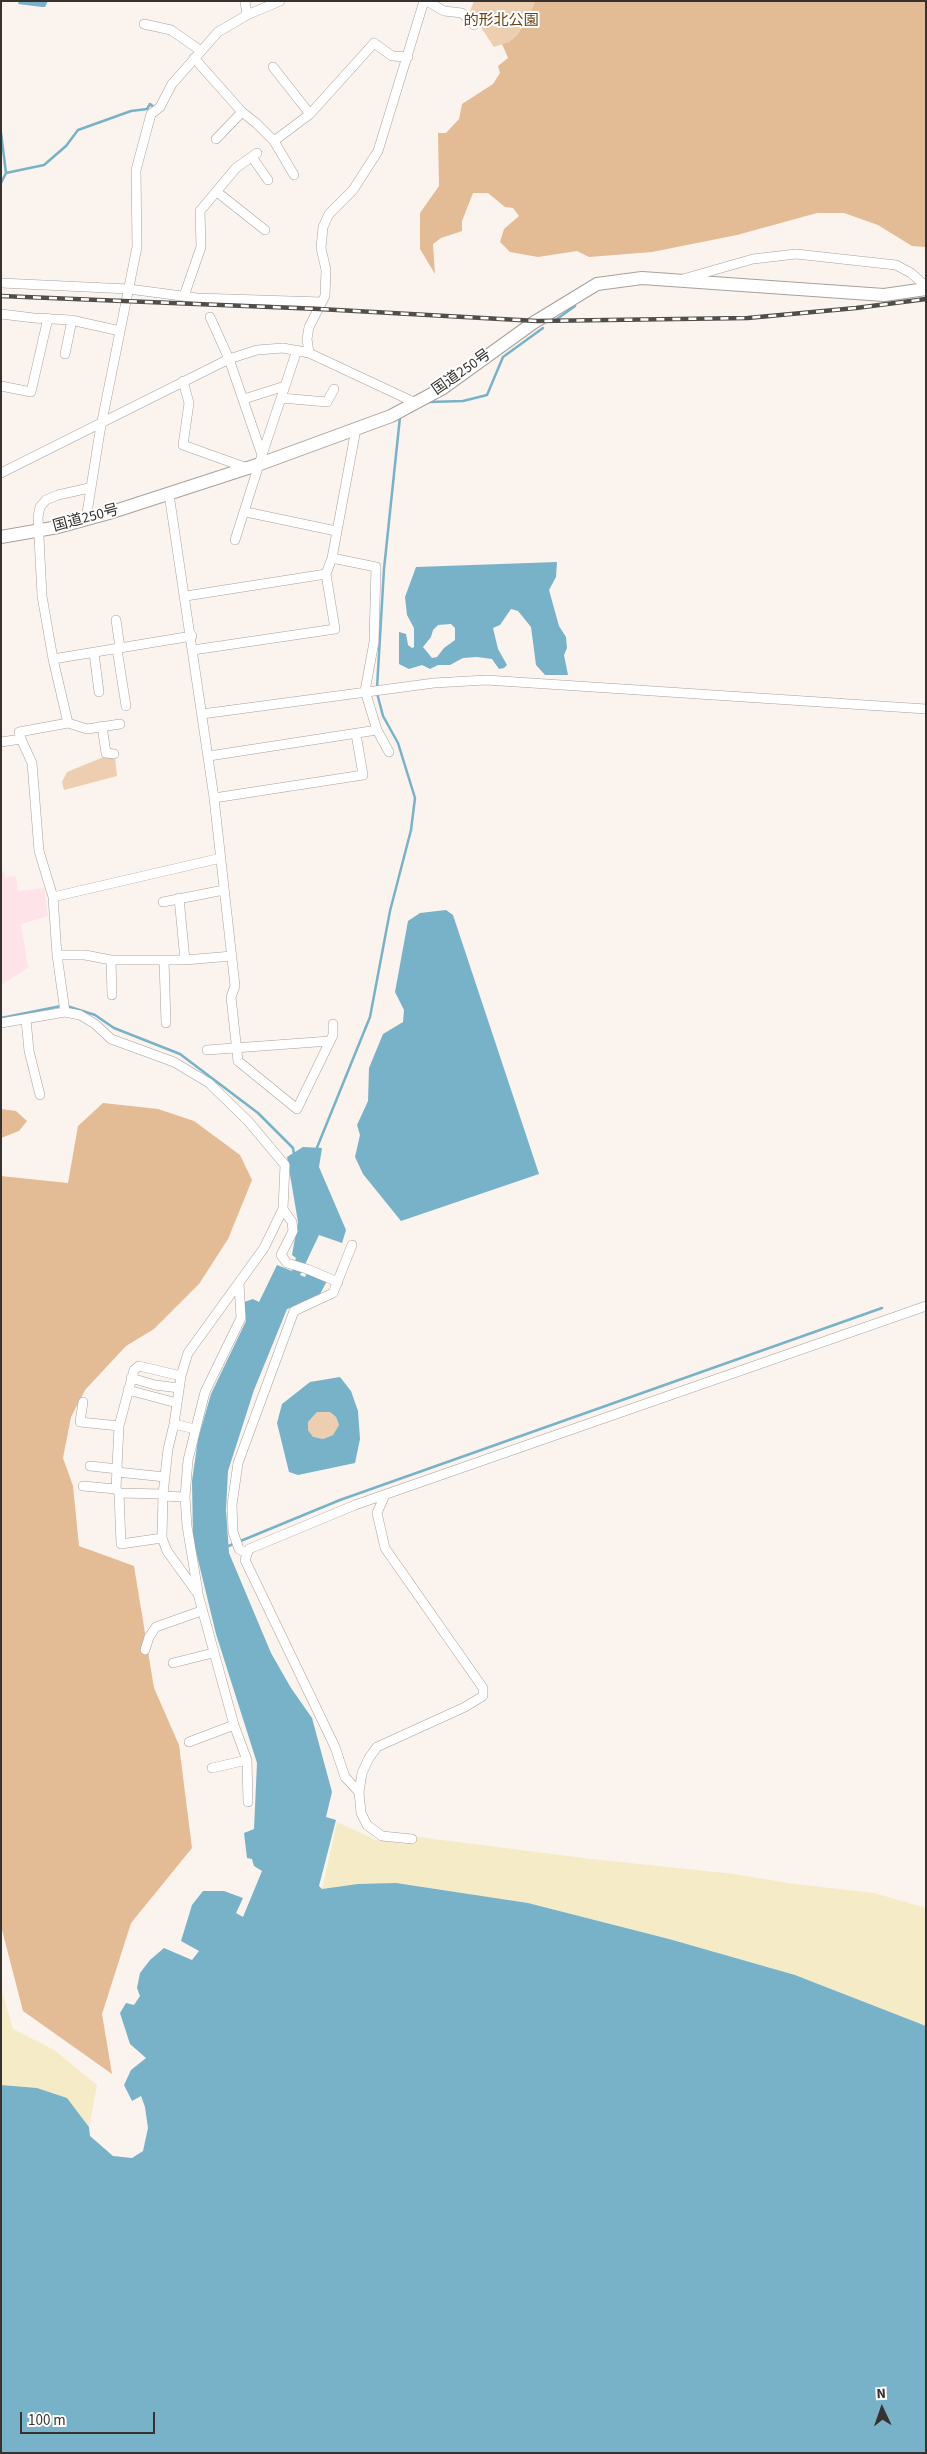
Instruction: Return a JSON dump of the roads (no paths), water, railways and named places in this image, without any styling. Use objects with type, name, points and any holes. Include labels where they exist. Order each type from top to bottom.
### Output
[{"type":"highway","name":"国道250号","points":[[1,537],[39,531],[86,520],[247,468],[261,460],[391,416],[443,388],[533,323],[598,284],[642,278],[884,295],[926,288]]},
{"type":"street","points":[[245,1],[247,15]]},
{"type":"street","points":[[86,520],[89,488],[137,247],[136,170],[151,114],[160,107],[172,84],[218,32],[247,15],[280,1]]},
{"type":"street","points":[[309,353],[308,331],[325,296],[326,270],[322,248],[323,227],[329,214],[353,190],[378,151],[425,1],[444,11],[462,13],[474,25]]},
{"type":"street","points":[[144,24],[172,30],[201,50]]},
{"type":"street","points":[[274,141],[310,114],[374,43],[392,56],[408,57]]},
{"type":"street","points":[[194,58],[242,112],[274,141],[294,175]]},
{"type":"street","points":[[273,67],[310,114]]},
{"type":"street","points":[[216,139],[242,112]]},
{"type":"street","points":[[184,296],[201,247],[200,211],[236,168],[255,155],[268,180]]},
{"type":"street","points":[[217,192],[265,230]]},
{"type":"street","points":[[681,280],[753,259],[796,254],[896,266],[911,273],[926,288]]},
{"type":"street","points":[[1,283],[129,289],[184,296],[322,302]]},
{"type":"street","points":[[1,314],[72,320],[120,331]]},
{"type":"street","points":[[210,317],[244,399],[261,460]]},
{"type":"street","points":[[1,386],[31,392],[48,318]]},
{"type":"street","points":[[65,354],[72,320]]},
{"type":"street","points":[[1,473],[183,381],[229,359],[257,350],[296,350],[309,353],[412,405]]},
{"type":"street","points":[[235,540],[246,512],[296,350]]},
{"type":"street","points":[[183,381],[189,403],[183,445],[247,468]]},
{"type":"street","points":[[244,399],[285,386]]},
{"type":"street","points":[[281,398],[326,402],[334,389]]},
{"type":"street","points":[[193,650],[335,629],[326,574],[332,558],[356,429]]},
{"type":"street","points":[[68,723],[53,659],[42,596],[39,531],[40,506],[46,500],[70,491],[89,488]]},
{"type":"street","points":[[169,494],[209,756],[235,986],[231,997],[238,1061],[297,1109],[333,1034],[333,1024]]},
{"type":"street","points":[[246,512],[336,531]]},
{"type":"street","points":[[332,558],[376,567],[373,691],[377,730],[389,752]]},
{"type":"street","points":[[186,596],[326,574]]},
{"type":"street","points":[[116,620],[126,706]]},
{"type":"street","points":[[53,659],[192,636]]},
{"type":"street","points":[[94,653],[99,692]]},
{"type":"street","points":[[202,714],[434,683],[486,680],[926,709]]},
{"type":"street","points":[[65,1012],[57,955],[53,897],[39,851],[32,764],[19,732],[68,723],[87,729],[120,724]]},
{"type":"street","points":[[102,726],[106,753],[114,754]]},
{"type":"street","points":[[209,756],[377,730]]},
{"type":"street","points":[[214,798],[363,775],[356,734]]},
{"type":"street","points":[[1,742],[21,739]]},
{"type":"street","points":[[53,897],[221,858]]},
{"type":"street","points":[[163,902],[224,890]]},
{"type":"street","points":[[180,898],[186,960]]},
{"type":"street","points":[[57,955],[85,955],[111,960],[186,960],[232,956]]},
{"type":"street","points":[[111,960],[112,996]]},
{"type":"street","points":[[164,960],[166,1023]]},
{"type":"street","points":[[1,1023],[65,1012],[80,1015],[95,1024],[111,1039],[174,1062],[209,1083],[248,1121],[285,1165],[283,1209],[264,1248],[188,1353],[181,1376],[174,1424],[168,1449],[163,1495],[162,1538],[167,1551],[198,1594]]},
{"type":"street","points":[[26,1019],[30,1051],[40,1095]]},
{"type":"street","points":[[207,1050],[237,1046],[330,1041]]},
{"type":"street","points":[[283,1209],[292,1222],[293,1231],[281,1255],[287,1263],[338,1282]]},
{"type":"street","points":[[246,1554],[239,1549],[233,1532],[232,1505],[238,1463],[294,1311],[333,1293],[352,1245]]},
{"type":"street","points":[[239,1283],[241,1318],[205,1392],[188,1460],[185,1497],[187,1526],[202,1611],[234,1725],[247,1760],[248,1802]]},
{"type":"street","points":[[359,1792],[345,1777],[335,1746],[246,1560],[246,1554],[249,1549],[297,1528],[385,1495],[926,1306]]},
{"type":"street","points":[[162,1538],[121,1544],[117,1471],[119,1426],[134,1370],[139,1366],[181,1376]]},
{"type":"street","points":[[132,1378],[154,1385],[179,1388]]},
{"type":"street","points":[[128,1390],[177,1403]]},
{"type":"street","points":[[83,1402],[80,1422],[119,1426]]},
{"type":"street","points":[[174,1424],[195,1429]]},
{"type":"street","points":[[90,1466],[165,1478]]},
{"type":"street","points":[[83,1486],[185,1497]]},
{"type":"street","points":[[385,1495],[378,1513],[385,1548],[478,1679],[483,1696],[466,1707],[377,1747],[362,1773],[359,1792],[361,1813],[367,1825],[382,1836],[412,1839]]},
{"type":"street","points":[[145,1650],[149,1637],[156,1627],[202,1611]]},
{"type":"street","points":[[173,1663],[214,1653]]},
{"type":"street","points":[[189,1742],[234,1725]]},
{"type":"street","points":[[212,1768],[247,1760]]},
{"type":"water","points":[[19,1],[48,1],[45,7],[42,7],[18,4]]},
{"type":"water","points":[[557,562],[556,577],[549,590],[559,626],[566,637],[567,648],[564,655],[568,675],[545,675],[536,665],[531,627],[518,611],[511,609],[500,625],[493,628],[498,649],[507,665],[504,668],[499,669],[492,659],[477,657],[463,658],[450,665],[438,665],[430,669],[422,665],[409,669],[399,664],[399,632],[406,634],[408,645],[412,648],[414,647],[414,628],[407,615],[405,597],[416,567]],"holes":[[[451,624],[455,628],[455,640],[444,648],[437,657],[432,658],[423,647],[431,637],[433,630],[438,625]]]},
{"type":"water","points":[[446,910],[453,915],[539,1174],[401,1221],[363,1174],[355,1157],[360,1135],[357,1125],[368,1101],[369,1068],[383,1034],[403,1022],[404,1010],[395,992],[408,921],[420,913]]},
{"type":"water","points":[[303,1147],[322,1148],[319,1167],[346,1230],[342,1243],[319,1235],[300,1275],[305,1277],[307,1272],[327,1281],[319,1296],[287,1309],[254,1390],[228,1471],[226,1510],[229,1553],[271,1653],[291,1688],[312,1718],[332,1792],[326,1817],[336,1820],[319,1886],[322,1889],[358,1884],[396,1883],[528,1903],[669,1939],[795,1975],[926,2026],[926,2453],[1,2453],[1,2085],[37,2088],[67,2098],[89,2127],[90,2136],[113,2156],[132,2158],[143,2151],[148,2128],[145,2107],[141,2096],[132,2101],[124,2085],[131,2070],[146,2058],[130,2044],[120,2013],[126,2003],[134,2005],[140,1996],[137,1988],[140,1973],[150,1960],[164,1948],[192,1960],[199,1951],[181,1941],[192,1905],[203,1891],[224,1891],[243,1898],[236,1913],[243,1917],[262,1871],[254,1866],[252,1859],[247,1858],[244,1833],[254,1829],[257,1763],[216,1634],[193,1539],[192,1481],[198,1439],[211,1394],[246,1321],[244,1302],[253,1299],[259,1302],[277,1265],[292,1271],[296,1258],[292,1255],[298,1222],[287,1157]]},
{"type":"water","points":[[340,1377],[351,1391],[358,1411],[360,1439],[355,1463],[298,1475],[289,1472],[277,1423],[282,1404],[310,1382]],"holes":[[[317,1412],[330,1412],[336,1417],[339,1425],[333,1435],[323,1439],[313,1437],[308,1430],[308,1422]]]},
{"type":"waterway","points":[[1,183],[6,173],[44,165],[66,146],[78,130],[131,111],[147,109],[150,104],[155,108]]},
{"type":"waterway","points":[[1,133],[6,173]]},
{"type":"waterway","points":[[557,319],[575,306]]},
{"type":"waterway","points":[[429,402],[463,401],[487,395],[503,357],[543,328]]},
{"type":"waterway","points":[[377,688],[384,569],[400,417]]},
{"type":"waterway","points":[[316,1150],[370,1017],[390,911],[411,830],[415,798],[398,743],[383,716],[377,693]]},
{"type":"waterway","points":[[1,1018],[61,1006]]},
{"type":"waterway","points":[[67,1006],[95,1015],[114,1028],[180,1054],[258,1113],[293,1148],[294,1154]]},
{"type":"waterway","points":[[226,1547],[340,1500],[882,1308]]},
{"type":"railway","points":[[1,296],[319,309],[537,321],[748,318],[856,308],[926,299]]},
{"type":"park label","name":"的形北公園","points":[[501,22]]}]
